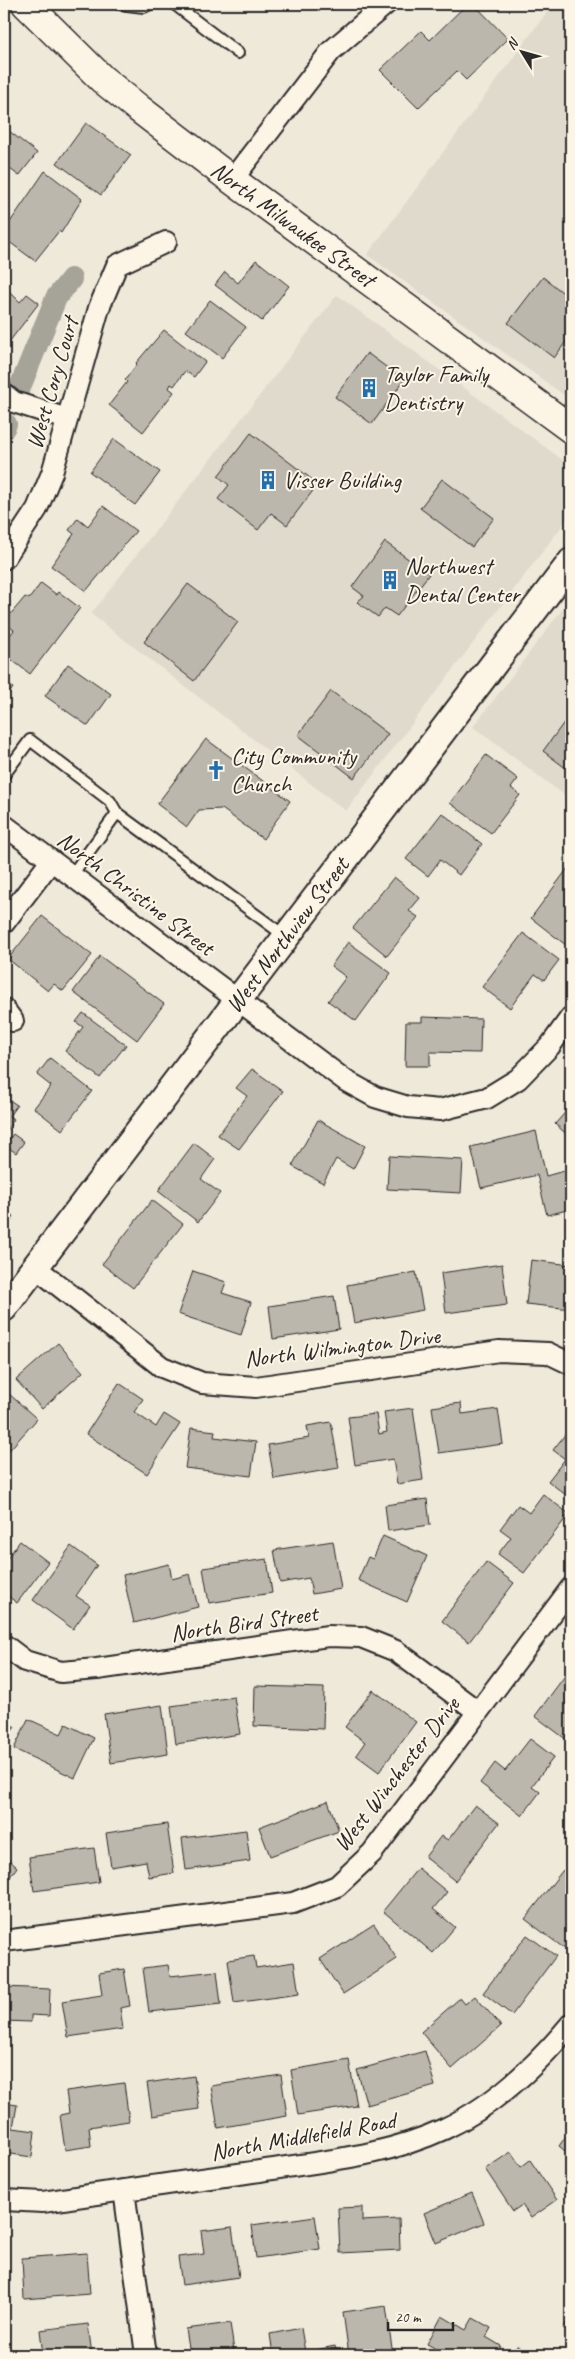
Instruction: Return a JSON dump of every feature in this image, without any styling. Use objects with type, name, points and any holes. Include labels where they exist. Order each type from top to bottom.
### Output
[{"type":"main road","name":"North Milwaukee Street","points":[[26,4],[102,78],[232,180],[571,429]]},
{"type":"street","points":[[232,180],[332,51],[386,4]]},
{"type":"street","name":"West Cory Court","points":[[4,559],[37,509],[52,473],[99,308],[117,265],[166,242]]},
{"type":"street","points":[[4,394],[14,402],[67,419]]},
{"type":"street","name":"West Northview Street","points":[[4,1308],[571,562]]},
{"type":"street","name":"North Christine Street","points":[[4,826],[346,1081],[375,1097],[408,1107],[440,1110],[487,1098],[518,1079],[550,1046],[571,1017]]},
{"type":"street","points":[[4,923],[51,861]]},
{"type":"street","name":"North Wilmington Drive","points":[[35,1267],[162,1367],[202,1384],[256,1386],[499,1351],[548,1353],[571,1364]]},
{"type":"street","name":"West Winchester Drive","points":[[4,1941],[293,1903],[337,1886],[372,1852],[477,1711],[564,1612],[571,1588]]},
{"type":"street","name":"North Bird Street","points":[[4,1645],[24,1660],[61,1672],[97,1669],[328,1636],[361,1637],[396,1651],[477,1711]]},
{"type":"street","name":"North Middlefield Road","points":[[4,2200],[43,2202],[346,2158],[402,2146],[446,2128],[485,2105],[534,2067],[571,2024]]},
{"type":"street","points":[[124,2190],[146,2355]]},
{"type":"lane","points":[[119,4],[144,7],[150,4]]},
{"type":"lane","points":[[174,4],[238,53]]},
{"type":"lane","points":[[4,775],[30,740],[110,802],[117,813],[286,936]]},
{"type":"lane","points":[[71,876],[117,813]]},
{"type":"shaded area","points":[[553,4],[571,4],[571,400],[367,255]]},
{"type":"shaded area","points":[[337,295],[571,466],[571,514],[346,811],[91,614]]},
{"type":"shaded area","points":[[571,598],[571,800],[473,727]]},
{"type":"building","points":[[467,4],[474,4],[508,39],[466,80],[457,71],[418,108],[380,70],[421,31],[430,40]]},
{"type":"building","points":[[86,123],[131,155],[101,195],[57,163]]},
{"type":"building","points":[[4,127],[37,153],[19,176],[4,164]]},
{"type":"building","points":[[45,171],[82,199],[61,233],[59,231],[35,261],[4,238],[4,231]]},
{"type":"building","points":[[256,260],[289,286],[262,321],[215,285],[225,272],[238,283]]},
{"type":"building","points":[[543,277],[571,299],[571,335],[554,358],[508,323]]},
{"type":"building","points":[[4,286],[20,302],[27,294],[39,303],[6,346],[4,344]]},
{"type":"building","points":[[210,300],[246,327],[222,358],[186,331]]},
{"type":"building","points":[[164,330],[205,362],[194,377],[185,371],[174,386],[171,384],[169,388],[174,392],[143,432],[109,405],[127,382],[125,380],[136,363]]},
{"type":"building","name":"Taylor Family Dentistry","points":[[367,353],[404,380],[372,424],[335,397]]},
{"type":"building","name":"Visser Building","points":[[251,433],[318,484],[287,525],[271,513],[258,530],[218,499],[229,485],[218,476]]},
{"type":"building","points":[[114,439],[160,472],[135,505],[90,472]]},
{"type":"building","points":[[442,479],[494,518],[472,547],[420,508]]},
{"type":"building","points":[[103,506],[136,531],[86,591],[51,566],[74,534],[69,530],[78,518],[88,526]]},
{"type":"building","name":"Northwest Dental Center","points":[[385,542],[429,574],[397,616],[385,608],[378,617],[357,602],[364,596],[352,587]]},
{"type":"building","points":[[41,583],[57,595],[59,592],[80,608],[30,674],[4,654],[4,643],[14,630],[4,622],[25,597],[29,599]]},
{"type":"building","points":[[188,584],[238,622],[194,681],[144,642]]},
{"type":"building","points":[[68,664],[111,694],[88,726],[45,696]]},
{"type":"building","points":[[4,681],[13,688],[4,701]]},
{"type":"building","points":[[331,691],[388,734],[354,778],[298,735]]},
{"type":"building","points":[[571,713],[571,772],[543,751]]},
{"type":"building","name":"City Community Church","points":[[206,739],[290,801],[263,839],[222,809],[199,810],[187,827],[157,804]]},
{"type":"building","points":[[486,755],[518,779],[511,788],[520,795],[491,833],[450,803]]},
{"type":"building","points":[[442,813],[482,844],[459,875],[440,860],[428,876],[406,859]]},
{"type":"building","points":[[571,864],[571,949],[531,918]]},
{"type":"building","points":[[394,877],[420,898],[409,911],[418,917],[387,956],[353,928]]},
{"type":"building","points":[[42,916],[92,955],[63,991],[54,984],[48,991],[8,959]]},
{"type":"building","points":[[523,933],[559,960],[544,980],[535,974],[510,1008],[482,987]]},
{"type":"building","points":[[348,942],[391,973],[356,1021],[328,1001],[346,977],[331,966]]},
{"type":"building","points":[[100,956],[164,1004],[137,1040],[73,992]]},
{"type":"building","points":[[83,1013],[126,1045],[100,1078],[65,1051],[83,1027],[76,1022]]},
{"type":"building","points":[[422,1017],[481,1019],[480,1053],[430,1052],[430,1066],[405,1066],[406,1022],[422,1022]]},
{"type":"building","points":[[50,1058],[92,1091],[62,1130],[34,1108],[51,1086],[37,1075]]},
{"type":"building","points":[[252,1069],[283,1091],[239,1149],[218,1135],[247,1096],[236,1088]]},
{"type":"building","points":[[4,1091],[10,1095],[8,1099],[17,1105],[9,1116],[14,1119],[5,1133]]},
{"type":"building","points":[[571,1106],[571,1138],[555,1124]]},
{"type":"building","points":[[318,1120],[365,1146],[353,1169],[336,1159],[323,1183],[292,1166]]},
{"type":"building","points":[[536,1131],[546,1176],[571,1169],[571,1209],[547,1215],[537,1175],[481,1188],[471,1147]]},
{"type":"building","points":[[13,1134],[24,1142],[16,1153],[5,1145]]},
{"type":"building","points":[[194,1143],[215,1159],[201,1179],[220,1193],[198,1222],[158,1191]]},
{"type":"building","points":[[389,1156],[463,1160],[461,1193],[387,1189]]},
{"type":"building","points":[[152,1200],[183,1224],[133,1288],[102,1264]]},
{"type":"building","points":[[4,1209],[14,1217],[4,1230]]},
{"type":"building","points":[[531,1260],[571,1265],[571,1309],[526,1304]]},
{"type":"building","points":[[502,1264],[507,1305],[446,1313],[441,1273]]},
{"type":"building","points":[[193,1271],[226,1282],[222,1293],[251,1302],[241,1335],[178,1314]]},
{"type":"building","points":[[416,1272],[423,1310],[354,1323],[347,1285]]},
{"type":"building","points":[[334,1296],[339,1329],[273,1339],[269,1306]]},
{"type":"building","points":[[58,1343],[83,1372],[42,1409],[16,1380]]},
{"type":"building","points":[[119,1383],[143,1399],[134,1412],[156,1427],[164,1414],[180,1424],[147,1474],[86,1434]]},
{"type":"building","points":[[8,1393],[37,1419],[4,1456],[4,1397]]},
{"type":"building","points":[[461,1403],[462,1414],[498,1409],[503,1444],[439,1453],[432,1407]]},
{"type":"building","points":[[413,1408],[423,1480],[397,1484],[393,1459],[355,1465],[348,1417],[376,1414],[379,1434],[387,1432],[384,1412]]},
{"type":"building","points":[[331,1422],[339,1468],[274,1479],[268,1445],[309,1438],[307,1426]]},
{"type":"building","points":[[571,1427],[571,1499],[548,1481],[565,1459],[553,1450]]},
{"type":"building","points":[[191,1428],[215,1431],[214,1437],[256,1442],[251,1476],[185,1468]]},
{"type":"building","points":[[543,1494],[569,1514],[524,1573],[498,1554],[511,1537],[500,1529],[518,1505],[529,1513]]},
{"type":"building","points":[[427,1499],[430,1525],[388,1531],[385,1505]]},
{"type":"building","points":[[383,1536],[427,1556],[407,1602],[358,1580],[368,1557],[373,1559]]},
{"type":"building","points":[[20,1541],[48,1562],[17,1603],[4,1593],[4,1560]]},
{"type":"building","points":[[333,1541],[341,1589],[312,1594],[309,1578],[280,1583],[274,1550]]},
{"type":"building","points":[[71,1546],[97,1565],[76,1596],[90,1605],[73,1629],[33,1600]]},
{"type":"building","points":[[267,1559],[272,1593],[209,1603],[203,1568]]},
{"type":"building","points":[[486,1562],[514,1583],[469,1642],[442,1621]]},
{"type":"building","points":[[169,1564],[172,1579],[190,1574],[198,1607],[134,1623],[123,1575]]},
{"type":"building","points":[[571,1669],[571,1743],[535,1716]]},
{"type":"building","points":[[255,1686],[324,1688],[323,1729],[254,1726]]},
{"type":"building","points":[[373,1690],[416,1722],[379,1772],[356,1755],[365,1742],[345,1727]]},
{"type":"building","points":[[234,1697],[240,1734],[176,1744],[171,1706]]},
{"type":"building","points":[[162,1705],[168,1754],[111,1763],[104,1714]]},
{"type":"building","points":[[4,1719],[15,1727],[4,1741]]},
{"type":"building","points":[[28,1719],[61,1734],[66,1724],[94,1738],[75,1778],[14,1749]]},
{"type":"building","points":[[530,1739],[554,1757],[532,1786],[540,1792],[522,1816],[480,1783],[495,1763],[505,1771]]},
{"type":"building","points":[[328,1801],[339,1831],[270,1856],[259,1827]]},
{"type":"building","points":[[475,1805],[499,1823],[455,1881],[425,1857],[441,1836],[448,1840]]},
{"type":"building","points":[[167,1824],[174,1873],[149,1877],[146,1861],[111,1867],[106,1833]]},
{"type":"building","points":[[246,1830],[250,1861],[186,1870],[182,1838]]},
{"type":"building","points":[[94,1848],[99,1882],[34,1891],[29,1857]]},
{"type":"building","points":[[4,1856],[17,1867],[4,1885]]},
{"type":"building","points":[[418,1868],[447,1892],[433,1909],[455,1927],[433,1953],[383,1911]]},
{"type":"building","points":[[563,1870],[571,1876],[571,1904],[567,1909],[571,1912],[571,1940],[565,1949],[525,1919]]},
{"type":"building","points":[[374,1924],[397,1959],[343,1994],[320,1959]]},
{"type":"building","points":[[527,1935],[556,1956],[512,2015],[483,1993]]},
{"type":"building","points":[[254,1956],[256,1968],[294,1962],[299,1994],[234,2003],[228,1960]]},
{"type":"building","points":[[168,1965],[170,1976],[217,1971],[221,2004],[149,2012],[143,1968]]},
{"type":"building","points":[[124,1969],[130,2006],[120,2008],[123,2029],[68,2037],[62,2001],[102,1995],[99,1973]]},
{"type":"building","points":[[4,1987],[50,1989],[49,2016],[31,2015],[31,2022],[4,2021]]},
{"type":"building","points":[[475,1996],[501,2026],[452,2069],[421,2032],[460,1998],[465,2004]]},
{"type":"building","points":[[425,2051],[435,2086],[367,2105],[357,2070]]},
{"type":"building","points":[[349,2060],[357,2106],[298,2115],[291,2070]]},
{"type":"building","points":[[281,2075],[287,2116],[218,2128],[211,2086]]},
{"type":"building","points":[[194,2076],[199,2109],[152,2116],[147,2083]]},
{"type":"building","points":[[124,2083],[129,2121],[89,2127],[91,2146],[65,2150],[60,2115],[69,2113],[66,2091]]},
{"type":"building","points":[[4,2103],[17,2105],[13,2128],[35,2131],[32,2157],[4,2153]]},
{"type":"building","points":[[571,2129],[571,2156],[559,2146]]},
{"type":"building","points":[[511,2152],[521,2167],[530,2160],[557,2200],[531,2218],[522,2205],[513,2211],[485,2169]]},
{"type":"building","points":[[472,2193],[484,2223],[436,2243],[424,2213]]},
{"type":"building","points":[[362,2207],[362,2221],[399,2219],[400,2250],[340,2253],[338,2208]]},
{"type":"building","points":[[315,2216],[320,2249],[256,2258],[252,2225]]},
{"type":"building","points":[[232,2227],[239,2277],[182,2285],[178,2257],[204,2254],[201,2231]]},
{"type":"building","points":[[87,2253],[90,2294],[24,2299],[22,2258]]},
{"type":"building","points":[[386,2306],[393,2355],[349,2355],[343,2312]]},
{"type":"building","points":[[442,2316],[466,2330],[473,2318],[491,2328],[486,2337],[501,2346],[496,2355],[448,2355],[427,2344]]},
{"type":"building","points":[[571,2317],[571,2335],[563,2328]]},
{"type":"building","points":[[230,2323],[234,2351],[242,2350],[243,2355],[203,2355],[202,2353],[190,2355],[186,2329]]},
{"type":"building","points":[[88,2324],[92,2355],[43,2355],[40,2330]]},
{"type":"building","points":[[301,2328],[305,2352],[335,2346],[337,2355],[273,2355],[270,2334]]},
{"type":"building","points":[[517,2346],[533,2355],[512,2355]]},
{"type":"waterway","points":[[20,387],[56,298],[71,279]]},
{"type":"waterway","points":[[4,428],[6,424]]},
{"type":"place","name":"Taylor Family Dentistry","points":[[369,388]]},
{"type":"place","name":"Visser Building","points":[[268,480]]},
{"type":"place","name":"Northwest Dental Center","points":[[390,580]]},
{"type":"place","name":"City Community Church","points":[[216,770]]}]
